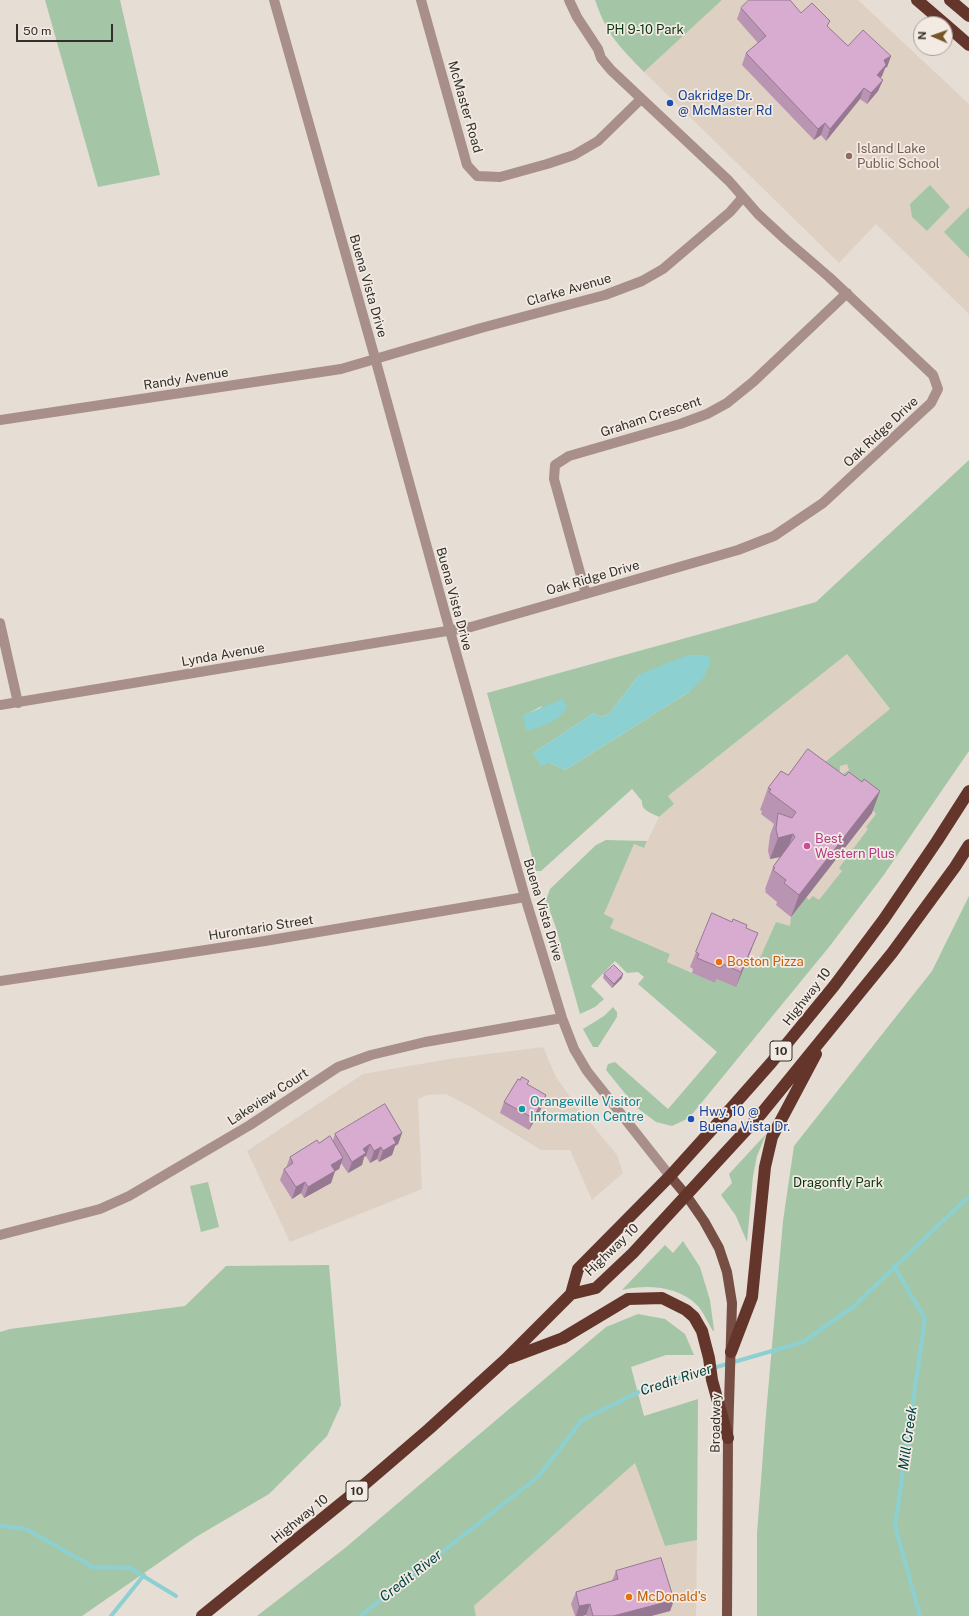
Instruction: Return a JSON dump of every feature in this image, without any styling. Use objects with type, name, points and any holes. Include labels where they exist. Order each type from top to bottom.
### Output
[{"type":"highway","points":[[917,0],[936,16]]},
{"type":"highway","points":[[950,0],[969,16]]},
{"type":"highway","points":[[953,31],[969,45]]},
{"type":"highway","name":"Highway 10","points":[[202,1616],[365,1484],[430,1429],[505,1360],[571,1294],[578,1269],[670,1176],[771,1063],[834,986],[884,919],[969,791]]},
{"type":"highway","name":"Highway 10","points":[[571,1294],[596,1288],[633,1253],[761,1114],[826,1032],[892,953],[955,867],[969,845]]},
{"type":"highway","points":[[731,1352],[752,1297],[764,1173],[772,1137],[803,1080],[826,1032]]},
{"type":"highway","points":[[505,1360],[563,1338],[628,1299],[662,1298],[686,1310],[694,1317],[702,1331],[709,1358],[712,1380],[728,1438]]},
{"type":"main road","name":"Broadway","points":[[670,1176],[704,1220],[719,1248],[727,1272],[732,1303],[728,1438],[727,1616]]},
{"type":"street","name":"Buena Vista Drive","points":[[274,0],[525,897],[562,1018],[574,1049],[586,1071],[670,1176]]},
{"type":"street","name":"McMaster Road","points":[[421,0],[467,165],[477,176],[500,177],[574,155],[598,141],[641,99]]},
{"type":"street","name":"Oak Ridge Drive","points":[[450,631],[471,627],[708,560],[774,536],[823,504],[931,403],[938,389],[933,375],[847,293],[758,214],[723,176],[611,70],[601,58],[598,49],[577,16],[569,0]]},
{"type":"street","name":"Clarke Avenue","points":[[375,358],[605,295],[642,281],[674,261],[730,212],[743,197]]},
{"type":"street","name":"Graham Crescent","points":[[586,594],[554,479],[555,465],[569,456],[680,424],[707,414],[727,403],[753,382],[847,293]]},
{"type":"street","name":"Randy Avenue","points":[[0,420],[342,369],[375,358]]},
{"type":"street","points":[[0,623],[18,703]]},
{"type":"street","name":"Lynda Avenue","points":[[0,705],[450,631]]},
{"type":"street","name":"Hurontario Street","points":[[0,980],[264,941],[525,897]]},
{"type":"street","name":"Lakeview Court","points":[[0,1235],[100,1208],[129,1196],[250,1125],[338,1067],[372,1054],[425,1042],[562,1018]]},
{"type":"shaded area","name":"Island Lake Public School","points":[[722,0],[858,0],[913,52],[913,56],[918,56],[969,104],[969,314],[876,224],[839,263],[644,72]]},
{"type":"shaded area","points":[[847,654],[894,715],[895,789],[826,911],[790,927],[776,922],[759,961],[717,979],[715,983],[667,962],[670,954],[610,928],[604,914],[634,844],[644,848],[659,817],[674,804],[668,796]]},
{"type":"shaded area","points":[[543,1047],[556,1077],[575,1104],[617,1155],[623,1173],[592,1200],[570,1150],[541,1150],[471,1107],[446,1094],[428,1095],[418,1099],[422,1189],[290,1242],[247,1151],[363,1074],[449,1059]]},
{"type":"shaded area","points":[[635,1463],[665,1546],[697,1540],[696,1616],[476,1616],[474,1606]]},
{"type":"green space","points":[[45,0],[120,0],[160,175],[98,187]]},
{"type":"green space","name":"PH 9-10 Park","points":[[595,0],[722,0],[644,72],[627,55],[609,31]]},
{"type":"green space","points":[[930,185],[950,207],[927,231],[912,217],[910,204]]},
{"type":"green space","points":[[969,207],[969,258],[944,232]]},
{"type":"green space","points":[[969,460],[969,751],[883,876],[829,947],[689,1118],[672,1126],[656,1122],[636,1107],[606,1070],[608,1064],[615,1062],[668,1109],[717,1052],[638,984],[644,977],[638,972],[627,973],[615,961],[591,986],[604,999],[595,1007],[580,1014],[556,928],[546,900],[550,889],[596,845],[606,840],[647,841],[644,848],[634,844],[604,914],[614,919],[610,928],[670,954],[667,962],[715,983],[717,979],[748,957],[759,960],[776,922],[790,926],[791,917],[806,897],[809,900],[813,896],[819,900],[842,871],[839,868],[868,829],[866,827],[876,814],[869,805],[841,778],[844,773],[849,770],[847,764],[840,766],[840,770],[837,775],[819,767],[890,709],[847,654],[668,796],[674,804],[659,817],[650,813],[643,807],[642,801],[632,789],[541,871],[536,871],[487,693],[816,602]],"holes":[[[640,674],[689,692],[565,770],[533,753],[594,713],[601,717],[609,714]],[[542,706],[525,729],[525,715]]]},
{"type":"green space","name":"Dragonfly Park","points":[[969,896],[969,1616],[757,1616],[757,1533],[766,1414],[783,1221],[794,1146],[932,971]]},
{"type":"green space","points":[[613,1007],[617,1012],[617,1017],[598,1047],[593,1047],[583,1029],[604,1016]]},
{"type":"green space","points":[[766,1134],[757,1156],[753,1176],[747,1242],[736,1216],[721,1195],[732,1183],[729,1174]]},
{"type":"green space","points":[[208,1182],[219,1227],[201,1232],[190,1186]]},
{"type":"green space","points":[[683,1241],[700,1267],[710,1300],[713,1331],[698,1306],[682,1294],[662,1288],[652,1287],[622,1290],[665,1245],[673,1253]]},
{"type":"green space","points":[[329,1265],[341,1405],[327,1436],[269,1494],[196,1537],[82,1616],[0,1616],[0,1332],[10,1329],[185,1306],[226,1266]]},
{"type":"green space","points":[[638,1314],[665,1319],[685,1334],[694,1355],[666,1355],[631,1367],[644,1416],[698,1399],[697,1540],[665,1546],[635,1463],[474,1606],[476,1616],[257,1616],[345,1548],[606,1327]]},
{"type":"water","points":[[688,655],[707,655],[711,660],[704,677],[689,692],[565,770],[550,763],[541,766],[533,753],[594,713],[601,717],[609,714],[640,674]]},
{"type":"water","points":[[562,699],[567,706],[561,715],[540,727],[529,731],[525,729],[524,715]]},
{"type":"building","points":[[749,0],[790,0],[801,13],[812,3],[830,21],[827,26],[848,46],[863,30],[891,56],[884,60],[886,65],[877,75],[883,80],[871,93],[864,88],[830,129],[825,123],[818,129],[746,53],[766,36],[741,8]]},
{"type":"building","name":"Best Western Plus","points":[[808,749],[845,776],[849,772],[862,782],[864,779],[880,791],[799,895],[784,883],[786,880],[773,870],[775,868],[773,867],[795,837],[793,834],[778,838],[776,829],[778,813],[792,818],[796,812],[769,792],[771,789],[768,788],[781,771],[788,775]]},
{"type":"building","name":"Boston Pizza","points":[[712,913],[732,922],[733,919],[747,925],[746,928],[758,933],[741,972],[723,964],[721,968],[697,958],[699,954],[696,952]]},
{"type":"building","points":[[614,965],[623,974],[614,984],[604,974]]},
{"type":"building","points":[[522,1077],[529,1081],[527,1084],[546,1095],[533,1118],[504,1102],[518,1079],[520,1080]]},
{"type":"building","points":[[385,1104],[402,1133],[393,1138],[396,1143],[383,1151],[381,1147],[374,1151],[370,1144],[363,1149],[366,1153],[352,1162],[335,1134]]},
{"type":"building","points":[[330,1136],[343,1158],[331,1165],[335,1171],[308,1187],[305,1182],[296,1187],[284,1169],[293,1163],[290,1157],[317,1140],[319,1143]]},
{"type":"building","name":"McDonald's","points":[[661,1558],[674,1600],[613,1616],[593,1616],[590,1604],[579,1606],[576,1592],[618,1579],[616,1571]]},
{"type":"waterway","name":"Credit River","points":[[360,1616],[538,1477],[582,1420],[651,1386],[803,1342],[853,1307],[966,1199],[969,1198]]},
{"type":"waterway","name":"Mill Creek","points":[[894,1266],[925,1319],[895,1526],[920,1616]]},
{"type":"waterway","name":"Credit River","points":[[0,1526],[26,1529],[93,1567],[130,1568],[176,1596]]},
{"type":"waterway","points":[[111,1616],[144,1575]]},
{"type":"place","name":"Oakridge Dr. @ McMaster Rd","points":[[670,103]]},
{"type":"place","name":"Island Lake Public School","points":[[849,156]]},
{"type":"place","name":"Best Western Plus","points":[[807,846]]},
{"type":"place","name":"Boston Pizza","points":[[719,962]]},
{"type":"place","name":"Orangeville Visitor Information Centre","points":[[522,1109]]},
{"type":"place","name":"Hwy. 10 @ Buena Vista Dr.","points":[[691,1119]]},
{"type":"place","name":"McDonald's","points":[[629,1597]]}]
